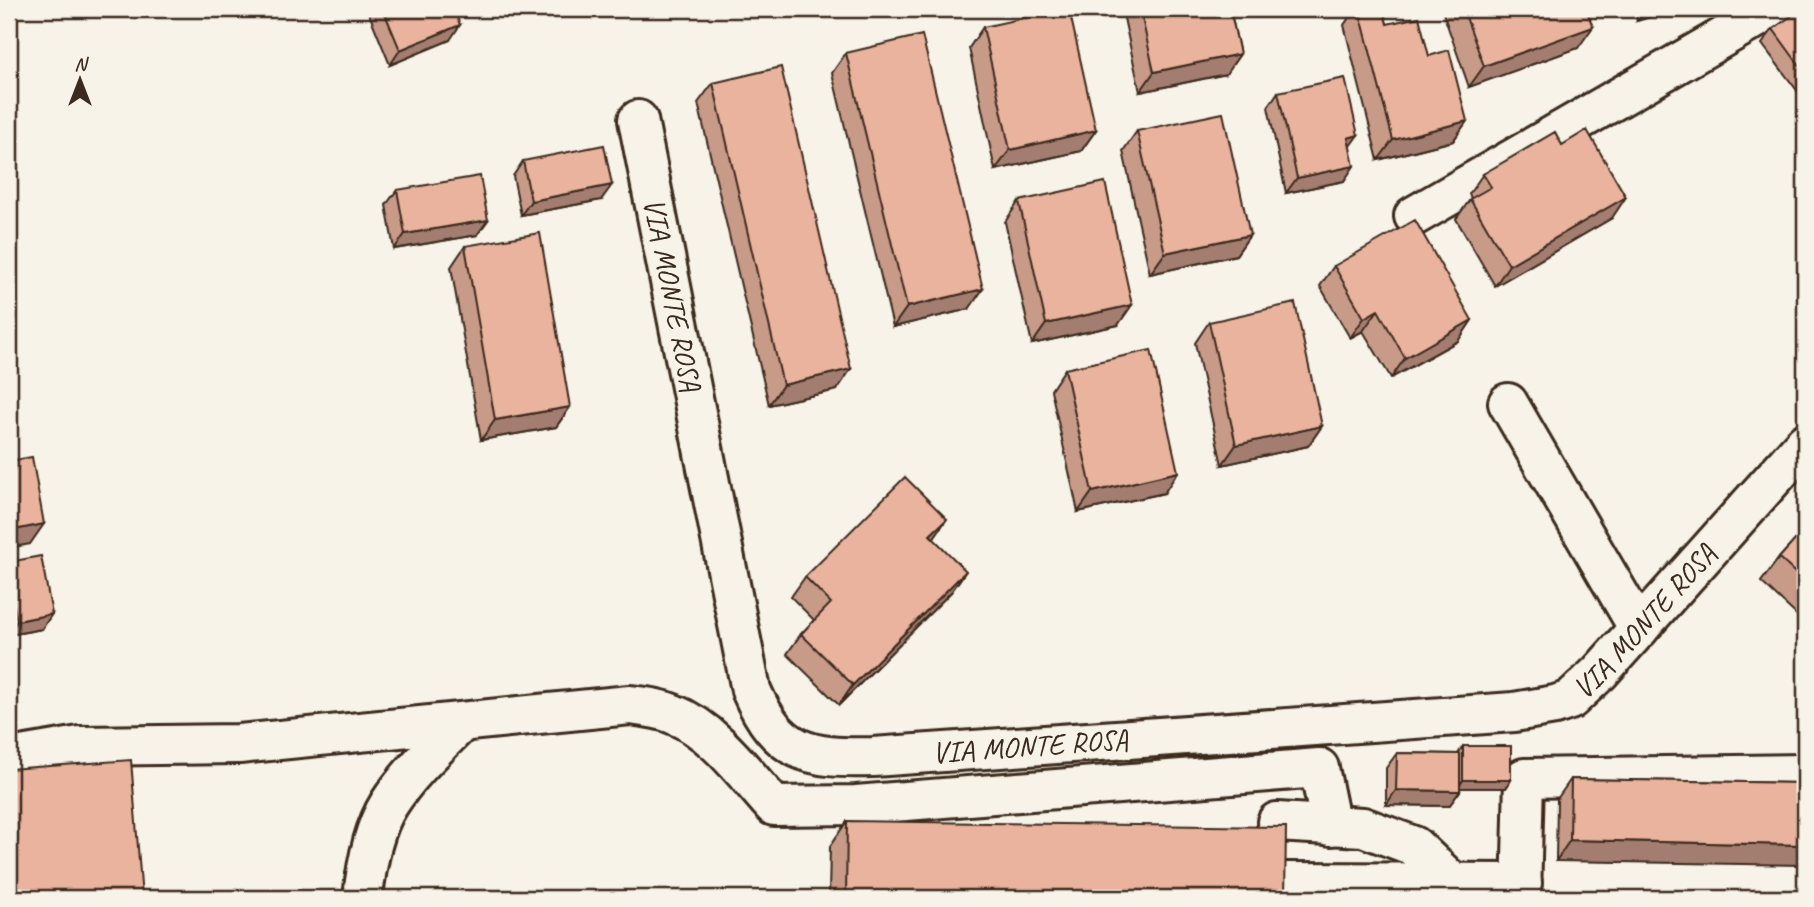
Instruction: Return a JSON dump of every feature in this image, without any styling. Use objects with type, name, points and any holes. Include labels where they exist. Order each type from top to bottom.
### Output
[{"type":"street","points":[[1414,216],[1755,13]]},
{"type":"street","name":"VIA MONTE ROSA","points":[[638,120],[747,676],[761,713],[774,732],[791,746],[824,757],[873,757],[1514,712],[1570,700],[1599,673],[1805,443]]},
{"type":"street","points":[[1508,403],[1639,629]]},
{"type":"street","points":[[9,758],[80,746],[239,744],[609,706],[656,708],[692,723],[719,747],[774,806],[856,805],[1320,768],[1331,826]]},
{"type":"street","points":[[363,898],[374,840],[387,806],[413,772],[461,723]]},
{"type":"street","points":[[1283,882],[1453,883],[1522,891],[1524,778],[1805,774]]},
{"type":"street","points":[[1277,822],[1363,827],[1414,846],[1453,883]]},
{"type":"building","points":[[383,9],[454,9],[460,25],[400,50]]},
{"type":"building","points":[[1069,9],[1096,130],[1010,150],[983,27]]},
{"type":"building","points":[[1140,9],[1230,9],[1240,54],[1154,72]]},
{"type":"building","points":[[1359,9],[1383,9],[1387,24],[1419,17],[1429,56],[1449,50],[1467,121],[1393,140]]},
{"type":"building","points":[[1463,9],[1586,9],[1593,27],[1484,66]]},
{"type":"building","points":[[1801,9],[1805,9],[1805,73],[1773,29]]},
{"type":"building","points":[[922,35],[983,289],[907,307],[846,53]]},
{"type":"building","points":[[781,67],[851,369],[783,385],[713,83]]},
{"type":"building","points":[[1345,78],[1358,135],[1348,138],[1354,166],[1297,178],[1278,92]]},
{"type":"building","points":[[1223,113],[1250,235],[1165,253],[1137,131]]},
{"type":"building","points":[[1587,130],[1626,197],[1509,265],[1470,199],[1491,187],[1483,174],[1555,132],[1562,145]]},
{"type":"building","points":[[604,145],[612,185],[531,201],[523,161]]},
{"type":"building","points":[[480,176],[488,220],[405,234],[397,190]]},
{"type":"building","points":[[1105,182],[1132,305],[1046,324],[1019,201]]},
{"type":"building","points":[[1415,220],[1472,320],[1405,358],[1378,310],[1364,318],[1334,266]]},
{"type":"building","points":[[540,233],[570,407],[495,420],[465,246]]},
{"type":"building","points":[[1295,303],[1322,426],[1236,445],[1209,322]]},
{"type":"building","points":[[1151,350],[1178,472],[1092,492],[1065,369]]},
{"type":"building","points":[[9,375],[15,408],[9,410]]},
{"type":"building","points":[[32,457],[44,524],[9,531],[9,461]]},
{"type":"building","points":[[905,477],[947,519],[930,535],[966,571],[853,685],[801,634],[831,603],[805,577]]},
{"type":"building","points":[[1805,529],[1805,582],[1779,558]]},
{"type":"building","points":[[41,556],[52,614],[17,621],[9,579],[9,562]]},
{"type":"building","points":[[1463,746],[1511,746],[1511,780],[1463,780]]},
{"type":"building","points":[[1397,753],[1460,754],[1460,791],[1396,790]]},
{"type":"building","points":[[131,760],[142,898],[9,898],[9,769]]},
{"type":"building","points":[[1571,779],[1805,783],[1805,845],[1570,840]]},
{"type":"building","points":[[847,821],[1286,827],[1285,898],[846,898]]}]
